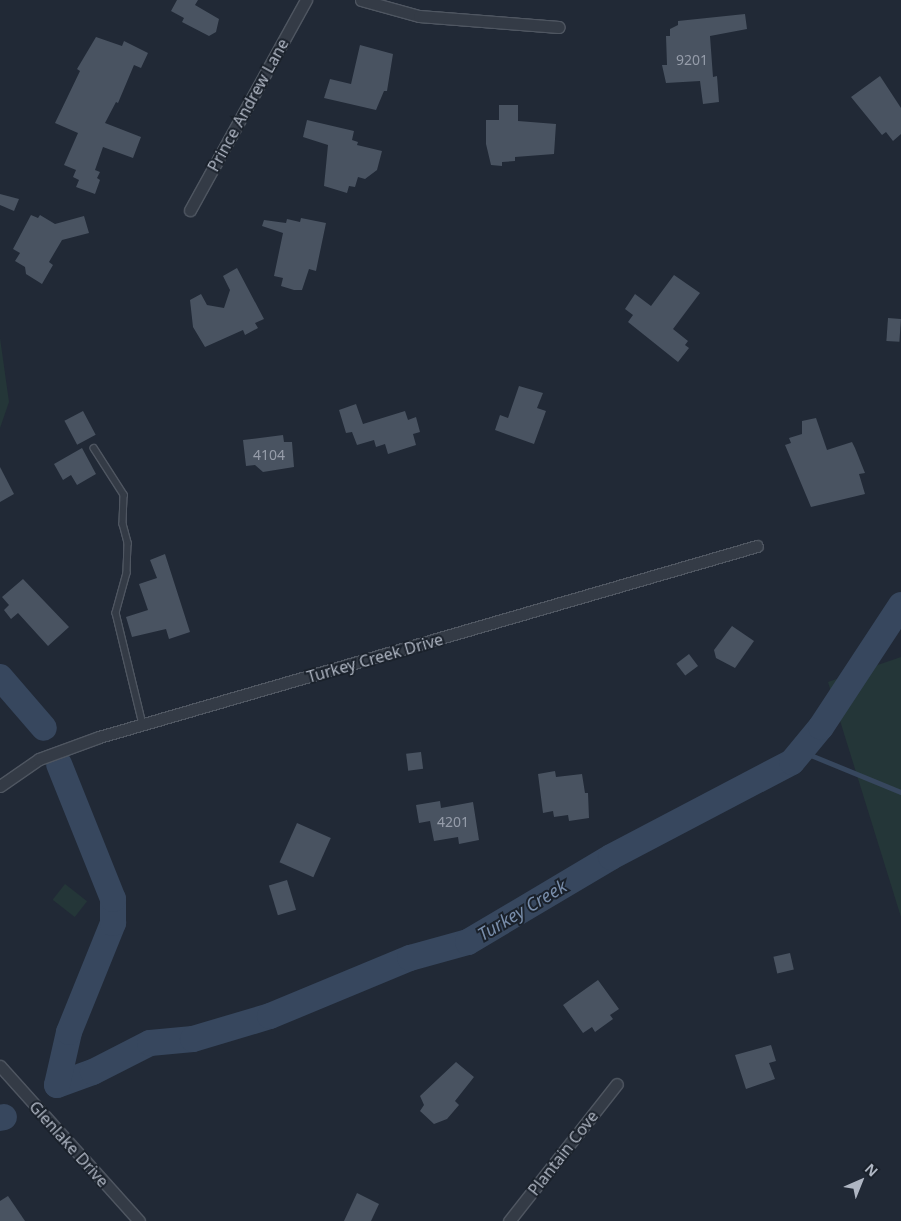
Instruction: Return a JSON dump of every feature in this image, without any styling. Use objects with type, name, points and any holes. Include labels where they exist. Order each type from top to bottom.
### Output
[{"type":"street","name":"Prince Andrew Lane","points":[[190,210],[306,0]]},
{"type":"street","points":[[361,0],[419,16],[559,27]]},
{"type":"street","name":"Turkey Creek Drive","points":[[0,786],[39,759],[143,725],[757,546]]},
{"type":"street","name":"Glenlake Drive","points":[[0,1066],[139,1221]]},
{"type":"street","name":"Plantain Cove","points":[[509,1221],[617,1084]]},
{"type":"lane","points":[[94,448],[124,495],[123,524],[128,543],[127,573],[116,612],[143,725]]},
{"type":"shaded area","points":[[0,338],[9,402],[0,428]]},
{"type":"shaded area","points":[[901,657],[901,917],[828,682]]},
{"type":"shaded area","points":[[65,884],[87,901],[75,917],[53,900]]},
{"type":"building","points":[[177,0],[198,0],[195,5],[219,19],[216,32],[209,36],[182,22],[184,18],[171,11]]},
{"type":"building","points":[[745,14],[747,29],[710,36],[713,77],[717,76],[719,102],[703,104],[700,81],[666,83],[662,65],[667,65],[666,36],[670,36],[670,29],[678,25],[678,21]]},
{"type":"building","points":[[96,37],[122,46],[124,41],[148,53],[141,68],[134,65],[118,103],[116,102],[105,123],[141,137],[133,158],[103,147],[95,170],[100,172],[97,178],[100,180],[95,194],[76,187],[79,180],[73,177],[76,170],[64,165],[78,133],[55,123],[80,71],[77,69]]},
{"type":"building","points":[[360,45],[393,54],[387,91],[384,91],[376,110],[324,98],[330,79],[351,84]]},
{"type":"building","points":[[880,76],[901,108],[901,134],[893,141],[886,132],[882,135],[851,97]]},
{"type":"building","points":[[499,105],[518,105],[518,121],[556,124],[554,154],[515,157],[515,161],[502,162],[502,166],[491,165],[486,144],[486,120],[499,120]]},
{"type":"building","points":[[307,120],[354,131],[352,140],[358,142],[357,145],[382,151],[377,170],[365,179],[358,177],[355,187],[349,186],[347,193],[324,186],[328,145],[303,137]]},
{"type":"building","points":[[0,194],[19,199],[14,211],[0,205]]},
{"type":"building","points":[[31,215],[38,218],[40,215],[55,224],[84,216],[89,233],[62,240],[49,262],[53,265],[42,284],[26,274],[25,267],[15,261],[20,253],[13,249]]},
{"type":"building","points":[[301,218],[326,223],[316,271],[309,269],[302,290],[294,290],[281,286],[283,278],[274,276],[283,233],[262,226],[264,220],[286,223],[287,219],[300,222]]},
{"type":"building","points":[[237,268],[264,319],[255,323],[258,328],[245,335],[243,330],[205,347],[193,327],[190,300],[201,294],[207,305],[224,308],[230,290],[223,276]]},
{"type":"building","points":[[674,275],[700,293],[673,329],[688,341],[685,345],[689,348],[678,362],[628,322],[633,315],[625,309],[635,294],[651,306]]},
{"type":"building","points":[[888,318],[901,319],[899,342],[886,341]]},
{"type":"building","points":[[519,386],[543,393],[537,408],[546,411],[534,444],[495,430],[500,415],[508,418]]},
{"type":"building","points":[[356,404],[363,424],[405,411],[408,420],[416,417],[420,432],[413,434],[416,445],[388,454],[385,444],[376,447],[374,440],[357,445],[352,432],[346,433],[339,410]]},
{"type":"building","points":[[83,411],[96,435],[77,445],[64,421]]},
{"type":"building","points":[[816,418],[827,450],[852,442],[865,473],[859,474],[865,494],[811,507],[785,445],[791,443],[789,438],[802,434],[802,421]]},
{"type":"building","points":[[283,435],[284,442],[292,442],[294,467],[263,472],[255,465],[246,466],[243,440]]},
{"type":"building","points":[[82,448],[96,474],[77,485],[71,475],[63,480],[54,464]]},
{"type":"building","points":[[0,467],[14,494],[0,502]]},
{"type":"building","points":[[165,554],[190,632],[169,639],[166,629],[132,637],[126,617],[148,610],[139,584],[157,578],[150,560]]},
{"type":"building","points":[[23,579],[69,627],[48,646],[18,613],[11,619],[4,610],[9,605],[2,597]]},
{"type":"building","points":[[732,626],[754,641],[735,668],[716,658],[714,650]]},
{"type":"building","points":[[689,654],[698,666],[685,676],[676,664]]},
{"type":"building","points":[[421,752],[423,769],[408,771],[406,754]]},
{"type":"building","points":[[555,771],[556,777],[582,774],[585,793],[588,793],[589,818],[569,821],[568,815],[554,817],[553,811],[543,813],[538,774]]},
{"type":"building","points":[[440,801],[441,808],[473,802],[479,840],[459,844],[458,837],[434,841],[430,821],[419,823],[416,805]]},
{"type":"building","points":[[297,823],[331,838],[313,877],[280,862]]},
{"type":"building","points":[[287,880],[296,910],[278,915],[269,886]]},
{"type":"building","points":[[790,953],[794,970],[777,973],[773,957]]},
{"type":"building","points":[[598,980],[619,1009],[610,1015],[613,1019],[595,1032],[592,1027],[583,1033],[563,1005]]},
{"type":"building","points":[[771,1045],[776,1061],[769,1063],[775,1079],[746,1089],[735,1055]]},
{"type":"building","points":[[456,1062],[474,1077],[455,1101],[459,1105],[447,1119],[434,1124],[420,1111],[424,1105],[420,1096]]},
{"type":"building","points":[[357,1193],[379,1204],[371,1221],[344,1221]]},
{"type":"building","points":[[8,1196],[25,1221],[0,1221],[0,1201]]},
{"type":"waterway","name":"Turkey Creek","points":[[57,1085],[93,1072],[150,1043],[193,1039],[270,1016],[410,958],[468,942],[611,857],[792,762],[821,727],[901,605]]},
{"type":"waterway","points":[[0,677],[44,728]]},
{"type":"waterway","points":[[801,751],[901,792]]},
{"type":"waterway","points":[[57,1085],[69,1032],[113,923],[113,899],[59,764]]},
{"type":"waterway","name":"Turkey Creek","points":[[0,1118],[4,1117]]}]
